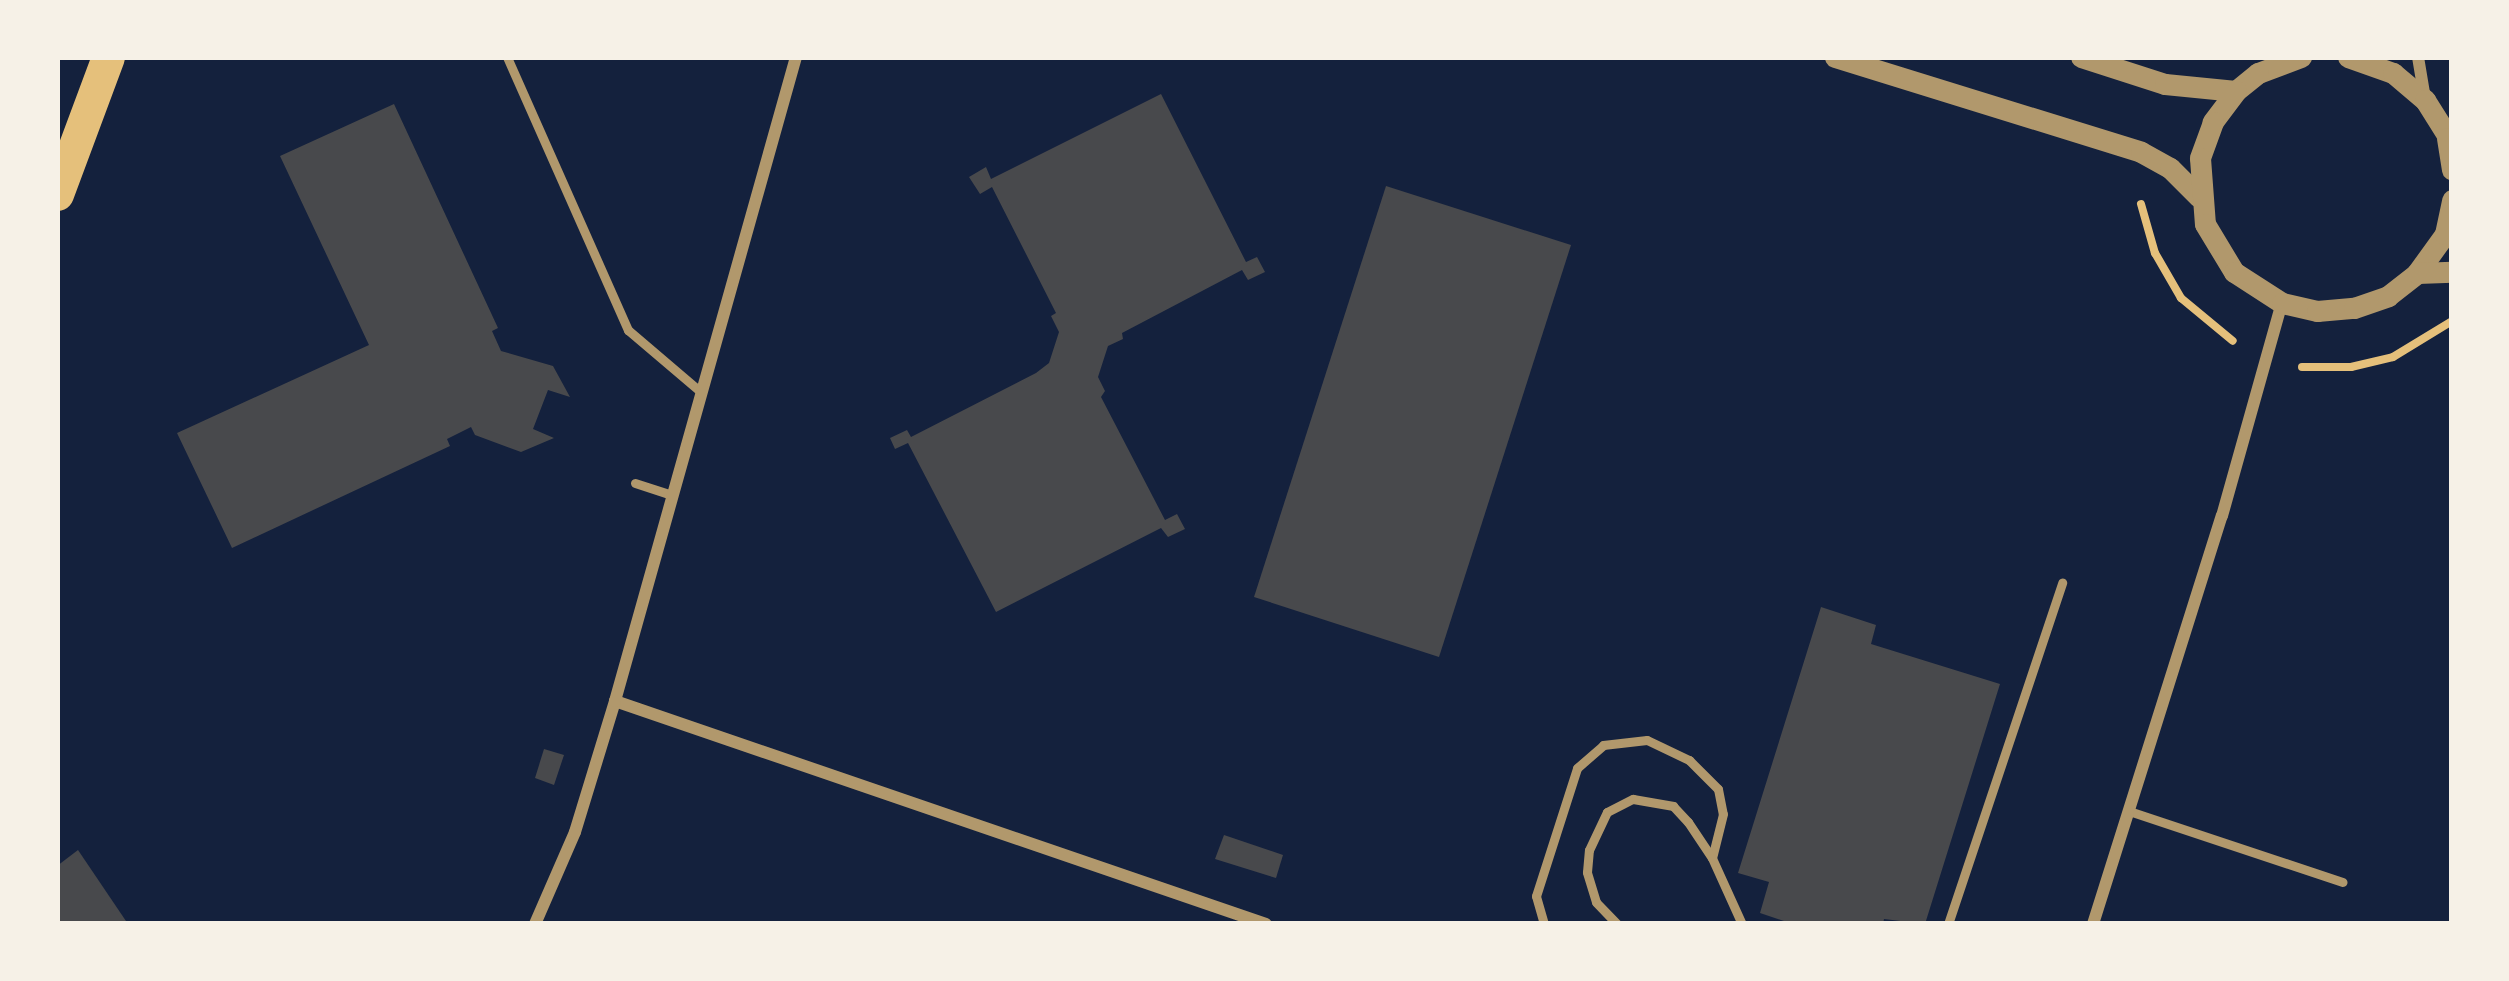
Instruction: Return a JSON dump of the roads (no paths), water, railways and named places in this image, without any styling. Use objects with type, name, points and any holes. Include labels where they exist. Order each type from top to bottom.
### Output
[{"type":"highway","points":[[57,194],[108,57]]},
{"type":"street","points":[[535,924],[575,832],[615,701],[796,57]]},
{"type":"street","points":[[1835,57],[2140,152],[2170,168],[2199,197]]},
{"type":"street","points":[[2081,57],[2164,84],[2236,91]]},
{"type":"street","points":[[2301,57],[2258,73],[2236,91],[2213,122],[2200,158],[2199,197],[2205,224],[2234,272],[2282,303],[2317,311],[2354,308],[2388,296],[2417,274],[2445,234],[2452,200]]},
{"type":"street","points":[[2348,57],[2393,73],[2426,100]]},
{"type":"street","points":[[2417,57],[2426,100],[2449,141],[2452,170]]},
{"type":"street","points":[[2417,274],[2452,272]]},
{"type":"street","points":[[2092,924],[2269,362],[2282,303]]},
{"type":"street","points":[[615,701],[1266,924]]},
{"type":"lane","points":[[507,57],[628,330],[704,395]]},
{"type":"lane","points":[[635,483],[673,495]]},
{"type":"lane","points":[[1948,924],[2062,584]]},
{"type":"lane","points":[[1544,924],[1536,896],[1577,768],[1604,746],[1647,740],[1689,760],[1718,789],[1723,814],[1712,858]]},
{"type":"lane","points":[[1617,924],[1596,902],[1587,872],[1589,850],[1607,812],[1633,799],[1672,806],[1712,858],[1742,924]]},
{"type":"lane","points":[[2129,811],[2344,882]]}]
